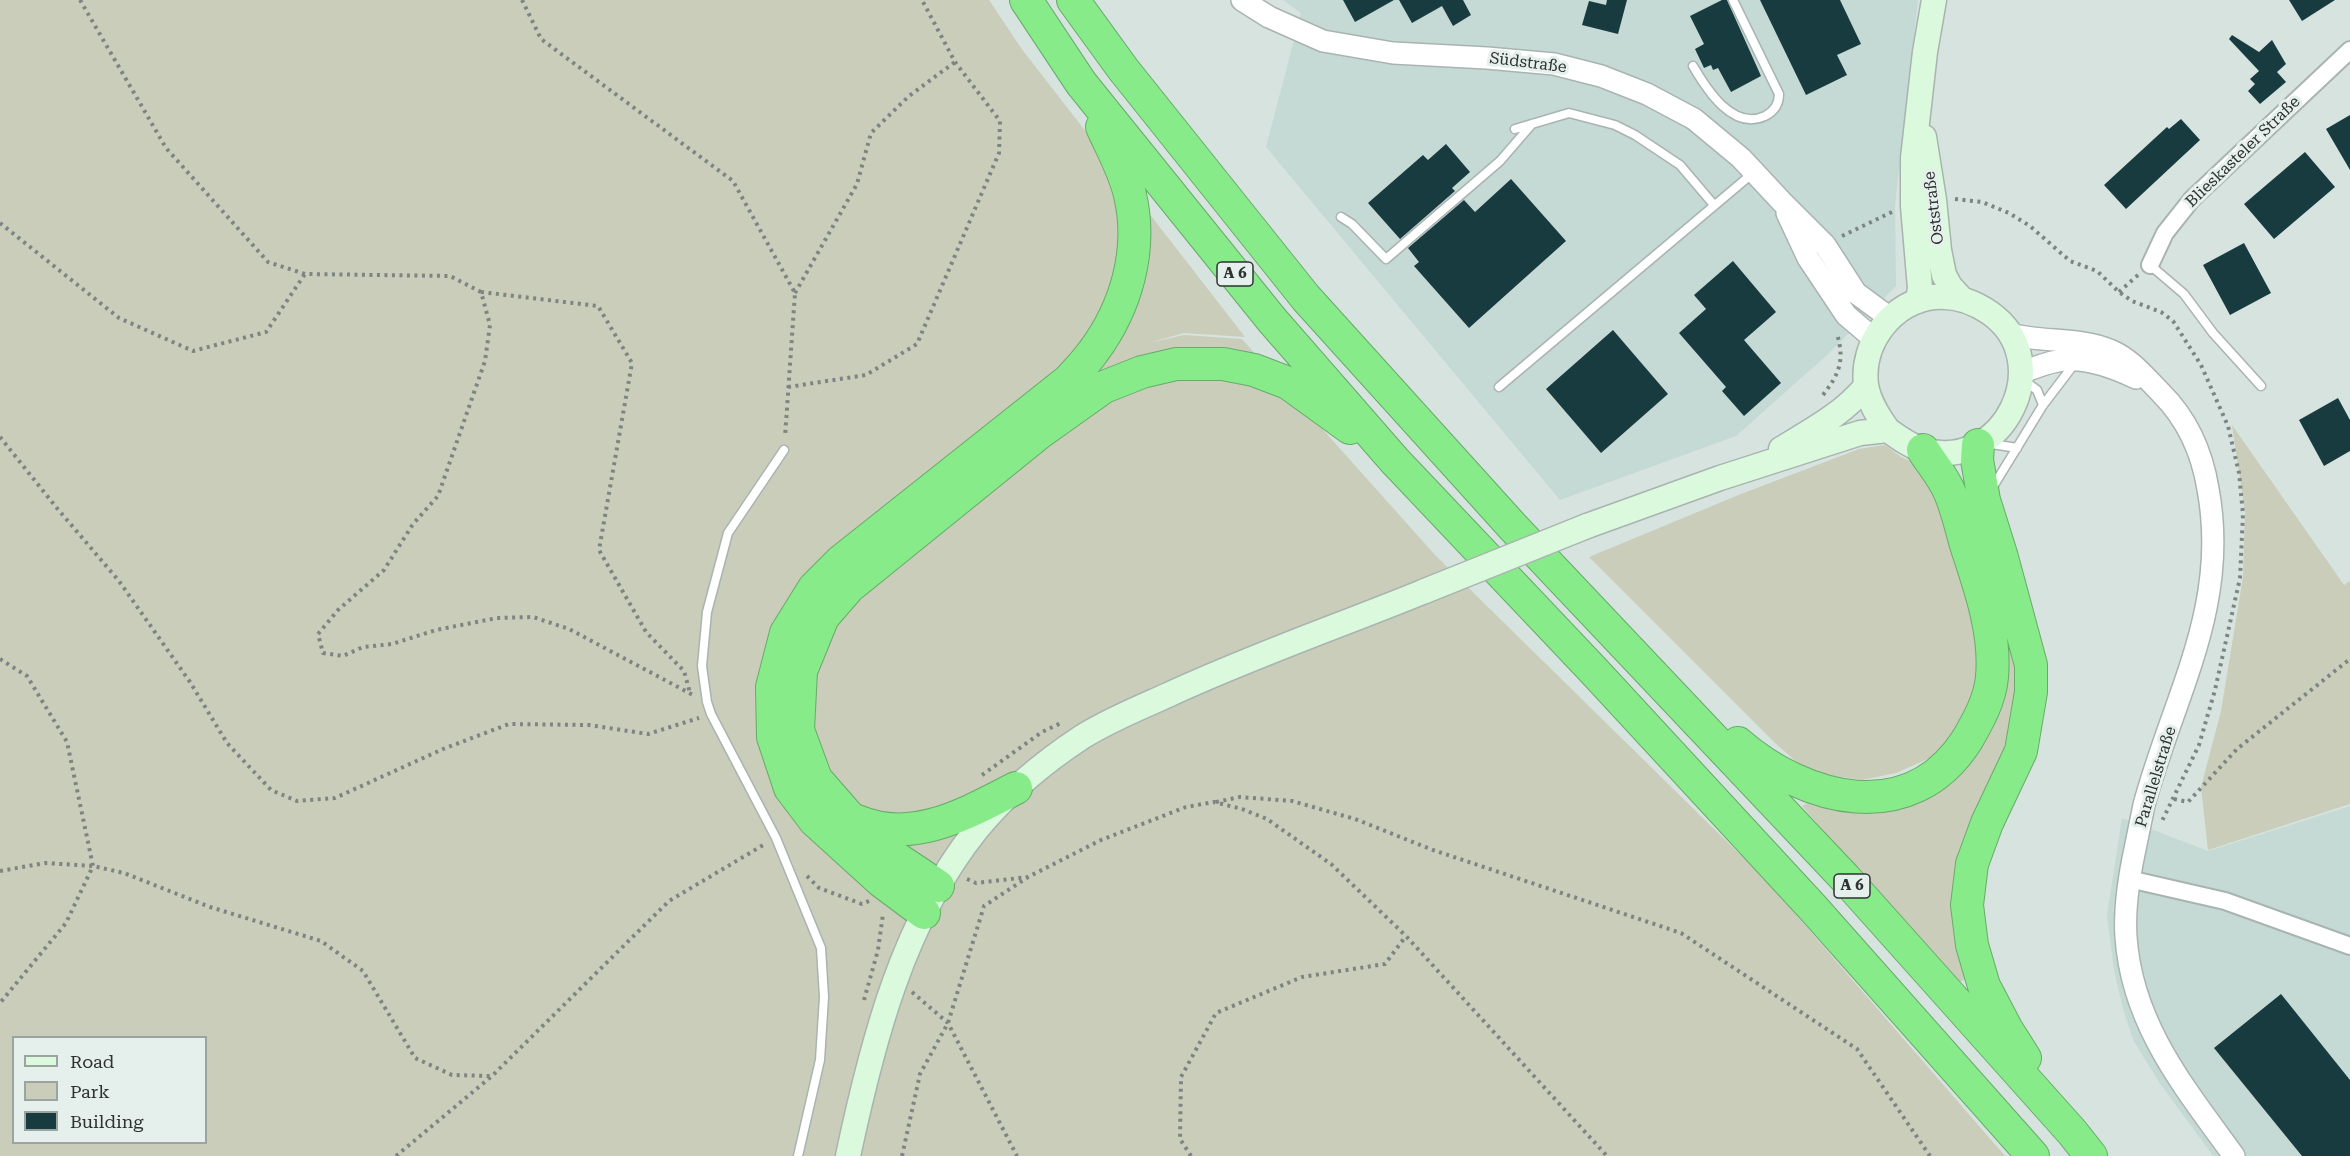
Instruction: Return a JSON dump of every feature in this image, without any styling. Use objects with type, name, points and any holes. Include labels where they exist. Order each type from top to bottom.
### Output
[{"type":"highway","name":"A 6","points":[[1026,0],[1081,83],[1272,320],[1395,460],[1813,908],[2032,1156]]},
{"type":"highway","name":"A 6","points":[[1073,0],[1194,159],[1306,298],[1428,436],[1845,878],[2091,1156]]},
{"type":"highway","points":[[937,890],[881,881],[815,822],[790,788],[773,736],[772,687],[786,633],[814,588],[841,561],[1069,380],[1094,352],[1122,302],[1132,268],[1134,233],[1130,196],[1116,157],[1081,83]]},
{"type":"highway","points":[[937,890],[851,819],[816,778],[798,730],[801,670],[823,617],[849,587],[1038,434],[1104,387],[1143,372],[1176,364],[1223,364],[1254,370],[1288,383],[1395,460]]},
{"type":"highway","points":[[1980,444],[1977,460],[1984,500],[2013,595],[2031,665],[2031,692],[2021,751],[1987,823],[1972,864],[1968,905],[1972,945],[1984,986],[2006,1028],[2072,1132]]},
{"type":"highway","points":[[1627,645],[1761,762],[1805,786],[1841,796],[1874,798],[1903,791],[1932,778],[1958,754],[1980,719],[1992,680],[1993,645],[1980,590],[1950,491],[1923,450]]},
{"type":"highway","points":[[851,819],[871,827],[902,831],[914,830],[957,817],[1016,788]]},
{"type":"main road","name":"Oststraße","points":[[1918,301],[1920,288],[1918,255],[1923,203],[1919,114],[1925,52],[1934,0]]},
{"type":"main road","name":"Oststraße","points":[[1923,203],[1939,250],[1944,274],[1950,286],[1961,298]]},
{"type":"main road","points":[[1946,296],[1961,298],[1980,306],[1997,318],[2010,334],[2018,353],[2021,375],[2019,394],[2012,413],[1999,430],[1980,444],[1960,451],[1942,453],[1923,450],[1905,442],[1888,430],[1874,410],[1866,386],[1866,362],[1874,339],[1890,318],[1906,306],[1918,301],[1946,296]]},
{"type":"main road","points":[[1720,478],[1775,453],[1835,417],[1854,401],[1866,386]]},
{"type":"main road","points":[[848,1156],[877,1038],[896,978],[937,890],[977,829],[1016,788],[1076,742],[1113,720],[1207,677],[1587,526],[1720,478],[1860,433],[1888,430]]},
{"type":"street","name":"Südstraße","points":[[1242,0],[1269,17],[1323,41],[1393,53],[1554,64],[1601,76],[1647,94],[1694,118],[1756,171],[1782,202],[1825,245],[1856,293],[1890,318]]},
{"type":"street","name":"Blieskasteler Straße","points":[[2150,265],[2165,232],[2192,199],[2350,51]]},
{"type":"street","name":"Südstraße","points":[[1782,202],[1808,258],[1846,315],[1874,339]]},
{"type":"street","name":"Parallelstraße","points":[[2010,334],[2026,338],[2078,341],[2114,351],[2173,405],[2192,433],[2205,468],[2214,544],[2208,600],[2199,644],[2145,805],[2129,879],[2126,937],[2141,1010],[2156,1042],[2180,1081],[2234,1156]]},
{"type":"street","name":"Parallelstraße","points":[[2021,375],[2060,360],[2092,362],[2120,370],[2156,388]]},
{"type":"street","points":[[2129,879],[2225,900],[2350,946]]},
{"type":"lane","points":[[1693,66],[1708,92],[1723,106],[1743,119],[1755,120],[1769,114],[1779,104],[1779,94],[1733,0]]},
{"type":"lane","points":[[1515,129],[1569,113],[1615,125],[1635,135],[1680,165],[1714,205]]},
{"type":"lane","points":[[1341,217],[1352,224],[1386,259],[1500,161],[1532,124]]},
{"type":"lane","points":[[1499,387],[1756,171]]},
{"type":"lane","points":[[2150,265],[2184,294],[2213,333],[2261,387]]},
{"type":"lane","points":[[1984,500],[2043,405],[2076,361]]},
{"type":"lane","points":[[2021,375],[2037,390],[2043,405]]},
{"type":"lane","points":[[1980,444],[2017,448]]},
{"type":"lane","points":[[784,450],[728,533],[707,612],[702,666],[711,714],[776,838],[821,948],[824,997],[820,1060],[798,1156]]},
{"type":"path","points":[[80,0],[166,148],[268,262],[305,274],[450,276],[481,292],[598,306],[632,363],[599,550],[646,633],[684,671],[690,694]]},
{"type":"path","points":[[522,0],[541,39],[733,181],[795,293]]},
{"type":"path","points":[[788,387],[866,375],[917,344],[999,153],[1000,121],[955,62],[922,0]]},
{"type":"path","points":[[784,450],[795,293],[857,184],[871,133],[909,96],[955,62]]},
{"type":"path","points":[[1825,245],[1886,214],[1923,203],[1958,198],[1974,201],[2009,213],[2030,226],[2070,261],[2097,272],[2132,301],[2161,312],[2173,321],[2202,365],[2228,426],[2239,473],[2243,514],[2240,578],[2229,635],[2199,744],[2159,828]]},
{"type":"path","points":[[0,223],[118,318],[194,351],[266,332],[305,274]]},
{"type":"path","points":[[2119,292],[2150,265]]},
{"type":"path","points":[[481,292],[490,325],[485,361],[438,496],[413,524],[384,570],[338,610],[318,634],[323,653],[343,656],[363,647],[392,644],[436,630],[497,618],[533,617],[569,629],[707,702]]},
{"type":"path","points":[[1821,397],[1838,376],[1841,348],[1835,329]]},
{"type":"path","points":[[0,437],[119,581],[190,682],[227,743],[271,790],[297,801],[335,798],[443,749],[509,724],[590,725],[648,734],[711,714]]},
{"type":"path","points":[[0,659],[27,676],[67,742],[93,866],[66,923],[0,1003]]},
{"type":"path","points":[[2174,799],[2188,802],[2237,749],[2350,659]]},
{"type":"path","points":[[902,1156],[920,1074],[948,1023],[984,906],[1028,877],[1101,840],[1186,807],[1240,797],[1292,801],[1355,819],[1433,850],[1681,933],[1857,1049],[1930,1156]]},
{"type":"path","points":[[1214,802],[1242,808],[1267,819],[1331,864],[1407,936],[1607,1156]]},
{"type":"path","points":[[396,1156],[492,1076],[669,901],[776,838]]},
{"type":"path","points":[[0,871],[45,862],[93,866],[124,873],[210,907],[321,941],[363,971],[416,1058],[452,1075],[492,1076]]},
{"type":"path","points":[[803,872],[819,888],[862,904],[871,899]]},
{"type":"path","points":[[937,890],[1028,877]]},
{"type":"path","points":[[1191,1156],[1180,1139],[1181,1077],[1216,1013],[1302,977],[1385,964],[1407,936]]},
{"type":"path","points":[[896,978],[948,1023],[1017,1156]]},
{"type":"shaded area","points":[[1283,0],[1918,0],[1895,205],[1896,286],[1827,355],[1736,436],[1560,500],[1266,147],[1301,13]]},
{"type":"shaded area","points":[[2350,806],[2350,1156],[2213,1156],[2159,1082],[2133,1040],[2124,1012],[2114,971],[2107,915],[2122,818],[2208,851]]},
{"type":"green space","points":[[0,0],[989,0],[1021,48],[1245,337],[1184,333],[1148,343],[1184,335],[1242,339],[1435,555],[1765,879],[2005,1156],[0,1156]]},
{"type":"green space","points":[[2232,425],[2344,585],[2350,581],[2350,804],[2208,850],[2201,787],[2221,711],[2243,577],[2245,512]]},
{"type":"green space","points":[[1885,445],[1901,457],[1920,465],[1942,498],[1983,653],[1978,687],[1958,727],[1939,754],[1896,773],[1862,780],[1828,775],[1799,764],[1775,743],[1589,557],[1741,494],[1859,449]]},
{"type":"green space","points":[[1985,570],[2017,657],[2020,694],[2011,736],[1989,792],[1968,977],[1957,984],[1802,806],[1813,800],[1931,792],[1967,766],[1989,732]]},
{"type":"building","points":[[1343,0],[1394,0],[1355,22]]},
{"type":"building","points":[[1399,0],[1463,0],[1471,15],[1453,26],[1442,6],[1412,23]]},
{"type":"building","points":[[1607,0],[1627,0],[1618,34],[1582,25],[1589,1],[1606,5]]},
{"type":"building","points":[[1722,0],[1727,0],[1761,76],[1731,92],[1718,68],[1713,70],[1711,65],[1704,68],[1695,49],[1704,44],[1690,16]]},
{"type":"building","points":[[1760,0],[1840,0],[1861,44],[1837,55],[1847,75],[1806,95]]},
{"type":"building","points":[[2289,0],[2335,0],[2302,21]]},
{"type":"building","points":[[2232,35],[2259,52],[2272,40],[2286,64],[2277,72],[2286,82],[2260,104],[2248,91],[2255,84],[2250,79],[2259,71],[2229,39]]},
{"type":"building","points":[[2350,115],[2350,170],[2326,129]]},
{"type":"building","points":[[2181,119],[2200,140],[2126,209],[2104,185],[2167,127],[2169,129]]},
{"type":"building","points":[[1446,144],[1470,172],[1452,188],[1455,191],[1400,239],[1368,203],[1423,155],[1428,160]]},
{"type":"building","points":[[2305,152],[2335,187],[2274,239],[2244,204]]},
{"type":"building","points":[[1511,179],[1566,241],[1469,328],[1414,266],[1419,262],[1408,248],[1464,200],[1475,212]]},
{"type":"building","points":[[2244,243],[2271,293],[2230,315],[2203,265]]},
{"type":"building","points":[[1733,261],[1776,312],[1744,340],[1781,383],[1744,416],[1722,391],[1726,387],[1679,333],[1706,309],[1694,295]]},
{"type":"building","points":[[1613,330],[1668,394],[1601,453],[1546,389]]},
{"type":"building","points":[[2338,398],[2350,420],[2350,451],[2324,466],[2299,420]]},
{"type":"building","points":[[2281,994],[2350,1080],[2350,1156],[2302,1156],[2214,1048]]}]
